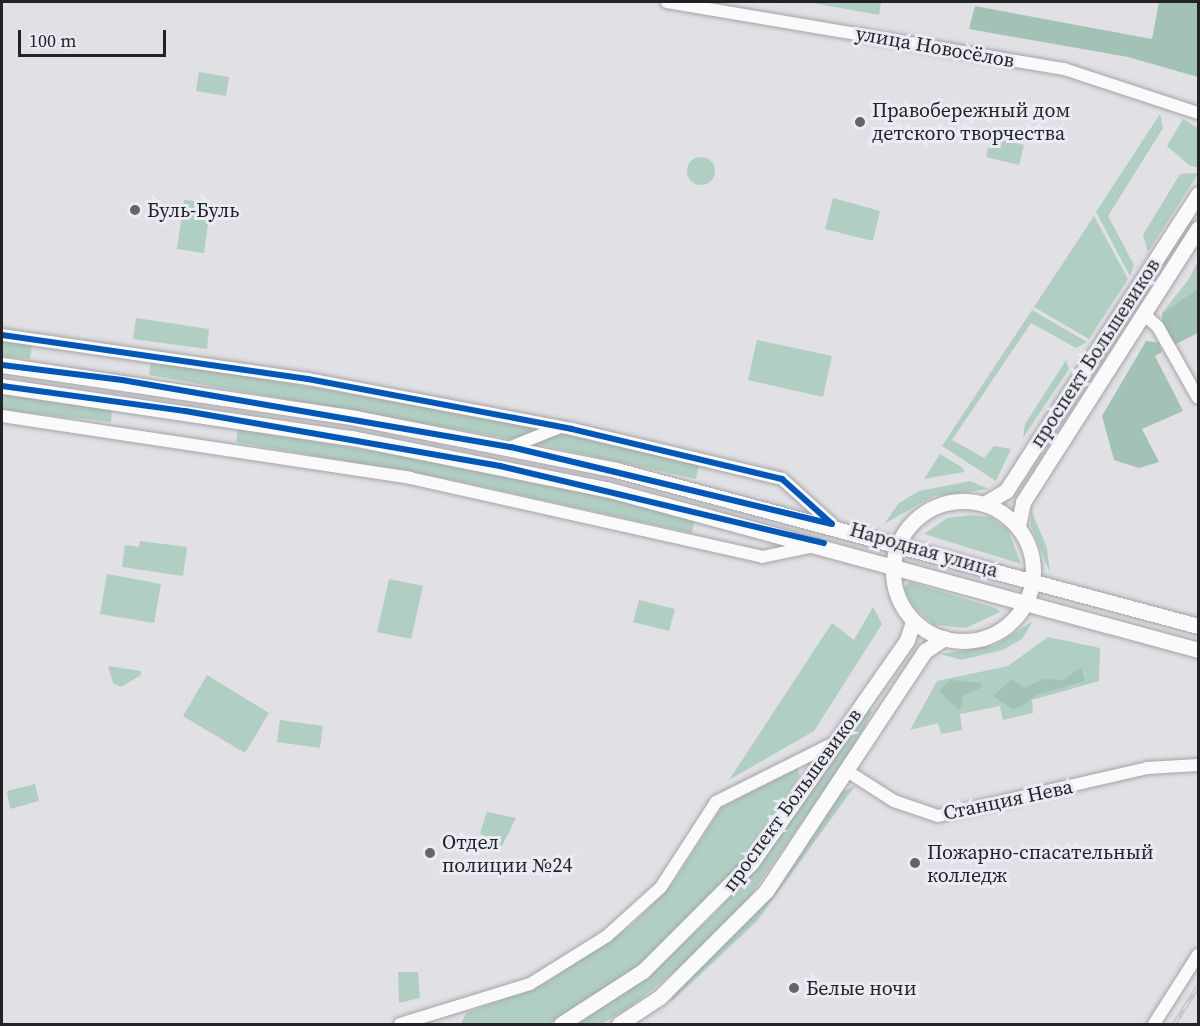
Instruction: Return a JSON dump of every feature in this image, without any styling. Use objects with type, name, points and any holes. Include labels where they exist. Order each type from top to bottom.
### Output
[{"type":"main road","name":"проспект Большевиков","points":[[984,504],[1005,491],[1198,194]]},
{"type":"main road","name":"проспект Большевиков","points":[[1018,526],[1023,502],[1198,228]]},
{"type":"main road","name":"Народная улица","points":[[2,365],[122,380],[511,447],[832,524],[1198,626]]},
{"type":"main road","name":"Народная улица","points":[[2,386],[185,411],[477,462],[824,543],[1027,603],[1198,650]]},
{"type":"main road","points":[[961,501],[984,504],[1018,526],[1030,548],[1033,581],[1027,603],[991,636],[944,638],[913,621],[897,596],[893,564],[899,543],[929,510],[961,501]]},
{"type":"main road","name":"проспект Большевиков","points":[[561,1024],[643,971],[720,899],[837,742],[907,640],[913,621]]},
{"type":"main road","name":"проспект Большевиков","points":[[619,1024],[660,997],[729,934],[766,891],[925,651],[944,638]]},
{"type":"street","name":"улица Новосёлов","points":[[667,2],[1064,69],[1198,113]]},
{"type":"street","points":[[1143,313],[1158,327],[1198,398]]},
{"type":"street","points":[[2,335],[275,374],[560,427],[782,479],[832,524]]},
{"type":"street","points":[[2,416],[410,478],[762,557],[800,553],[824,543]]},
{"type":"street","points":[[511,447],[560,427]]},
{"type":"street","points":[[400,1024],[530,984],[607,936],[661,887],[716,802],[837,742]]},
{"type":"street","name":"Станция Нева","points":[[847,771],[904,806],[938,816],[1179,764],[1198,765]]},
{"type":"street","points":[[1154,1024],[1198,955]]},
{"type":"green space","points":[[807,2],[881,2],[879,15]]},
{"type":"green space","points":[[1159,2],[1198,2],[1198,77],[1128,57],[969,29],[975,6],[1152,39]]},
{"type":"green space","points":[[199,72],[229,77],[226,96],[196,91]]},
{"type":"green space","points":[[1160,114],[1163,128],[1108,216],[1134,265],[1130,276],[1096,212]]},
{"type":"green space","points":[[1183,119],[1198,128],[1198,167],[1190,166],[1167,146]]},
{"type":"green space","points":[[991,137],[1024,145],[1019,165],[986,157]]},
{"type":"green space","points":[[701,157],[711,161],[715,171],[711,181],[701,185],[691,181],[687,171],[691,161]]},
{"type":"green space","points":[[1198,173],[1148,252],[1143,235],[1180,174]]},
{"type":"green space","points":[[833,198],[880,211],[873,241],[825,229]]},
{"type":"green space","points":[[184,200],[195,201],[194,214],[209,217],[204,253],[177,249]]},
{"type":"green space","points":[[1094,216],[1128,279],[1089,339],[1034,307]]},
{"type":"green space","points":[[1198,261],[1198,289],[1162,313],[1189,279]]},
{"type":"green space","points":[[1198,289],[1198,333],[1174,345],[1163,329],[1162,313]]},
{"type":"green space","points":[[1032,310],[1087,342],[1076,348],[1031,323],[952,440],[984,458],[994,446],[1011,449],[996,481],[942,446]]},
{"type":"green space","points":[[136,318],[209,329],[207,349],[133,339]]},
{"type":"green space","points":[[757,340],[832,356],[823,397],[748,380]]},
{"type":"green space","points":[[2,341],[32,344],[30,359],[2,356]]},
{"type":"green space","points":[[1146,341],[1159,343],[1162,352],[1155,356],[1183,411],[1142,429],[1159,462],[1139,468],[1114,460],[1102,416]]},
{"type":"green space","points":[[1066,360],[1069,369],[1023,438],[1025,424]]},
{"type":"green space","points":[[151,361],[330,390],[540,429],[511,439],[149,375]]},
{"type":"green space","points":[[2,394],[112,407],[111,422],[2,410]]},
{"type":"green space","points":[[238,429],[456,465],[695,518],[692,533],[453,480],[236,442]]},
{"type":"green space","points":[[563,434],[699,465],[696,479],[533,443]]},
{"type":"green space","points":[[940,454],[963,468],[964,472],[924,479]]},
{"type":"green space","points":[[970,481],[989,489],[934,496],[884,524],[899,503],[919,491]]},
{"type":"green space","points":[[1031,510],[1047,548],[1050,573],[1031,526]]},
{"type":"green space","points":[[971,515],[990,517],[1008,530],[1021,564],[924,534],[947,518]]},
{"type":"green space","points":[[140,541],[187,547],[183,576],[122,567],[125,545],[139,547]]},
{"type":"green space","points":[[107,574],[161,584],[154,623],[100,614]]},
{"type":"green space","points":[[389,579],[423,586],[411,639],[377,632]]},
{"type":"green space","points":[[909,582],[996,608],[1000,612],[966,628],[934,625],[914,607],[904,588]]},
{"type":"green space","points":[[639,600],[675,609],[669,631],[633,622]]},
{"type":"green space","points":[[873,607],[882,624],[814,731],[729,780],[832,623],[854,640]]},
{"type":"green space","points":[[1033,621],[1022,639],[1002,650],[962,660],[940,654],[996,645]]},
{"type":"green space","points":[[1048,637],[1100,648],[1099,681],[1032,700],[1033,713],[1003,720],[1000,706],[960,714],[962,730],[941,734],[938,723],[910,730],[937,681],[1008,666]]},
{"type":"green space","points":[[108,666],[141,671],[141,675],[121,687],[113,683]]},
{"type":"green space","points":[[1081,667],[1085,681],[1036,695],[1021,707],[1012,709],[993,696],[1012,679],[1024,688],[1044,679],[1064,680]]},
{"type":"green space","points":[[207,675],[269,713],[245,753],[183,716]]},
{"type":"green space","points":[[950,680],[981,683],[982,687],[963,696],[961,709],[956,708],[939,691]]},
{"type":"green space","points":[[868,709],[872,712],[853,749],[746,902],[694,956],[633,1005],[602,1024],[572,1024],[648,976],[716,913],[761,861]]},
{"type":"green space","points":[[280,720],[323,726],[320,748],[277,742]]},
{"type":"green space","points":[[797,767],[800,776],[734,873],[649,958],[549,1024],[461,1024],[466,1013],[544,984],[631,926],[673,883],[722,807]]},
{"type":"green space","points":[[35,784],[39,801],[10,809],[7,791]]},
{"type":"green space","points":[[855,786],[757,921],[671,1002],[673,992],[758,909],[841,792]]},
{"type":"green space","points":[[487,812],[516,818],[502,846],[480,833]]},
{"type":"green space","points":[[398,972],[418,972],[420,998],[399,1003]]},
{"type":"railway","points":[[1174,1024],[1198,986]]},
{"type":"cycle path","points":[[2,335],[308,379],[572,429],[782,479],[832,524]]},
{"type":"cycle path","points":[[2,365],[122,380],[511,447],[832,524]]},
{"type":"cycle path","points":[[2,386],[185,411],[500,466],[824,543]]},
{"type":"place","name":"Правобережный дом детского творчества","points":[[860,122]]},
{"type":"place","name":"Буль-Буль","points":[[135,210]]},
{"type":"place","name":"Отдел полиции №24","points":[[430,853]]},
{"type":"place","name":"Пожарно-спасательный колледж","points":[[915,863]]},
{"type":"place","name":"Белые ночи","points":[[794,988]]}]
